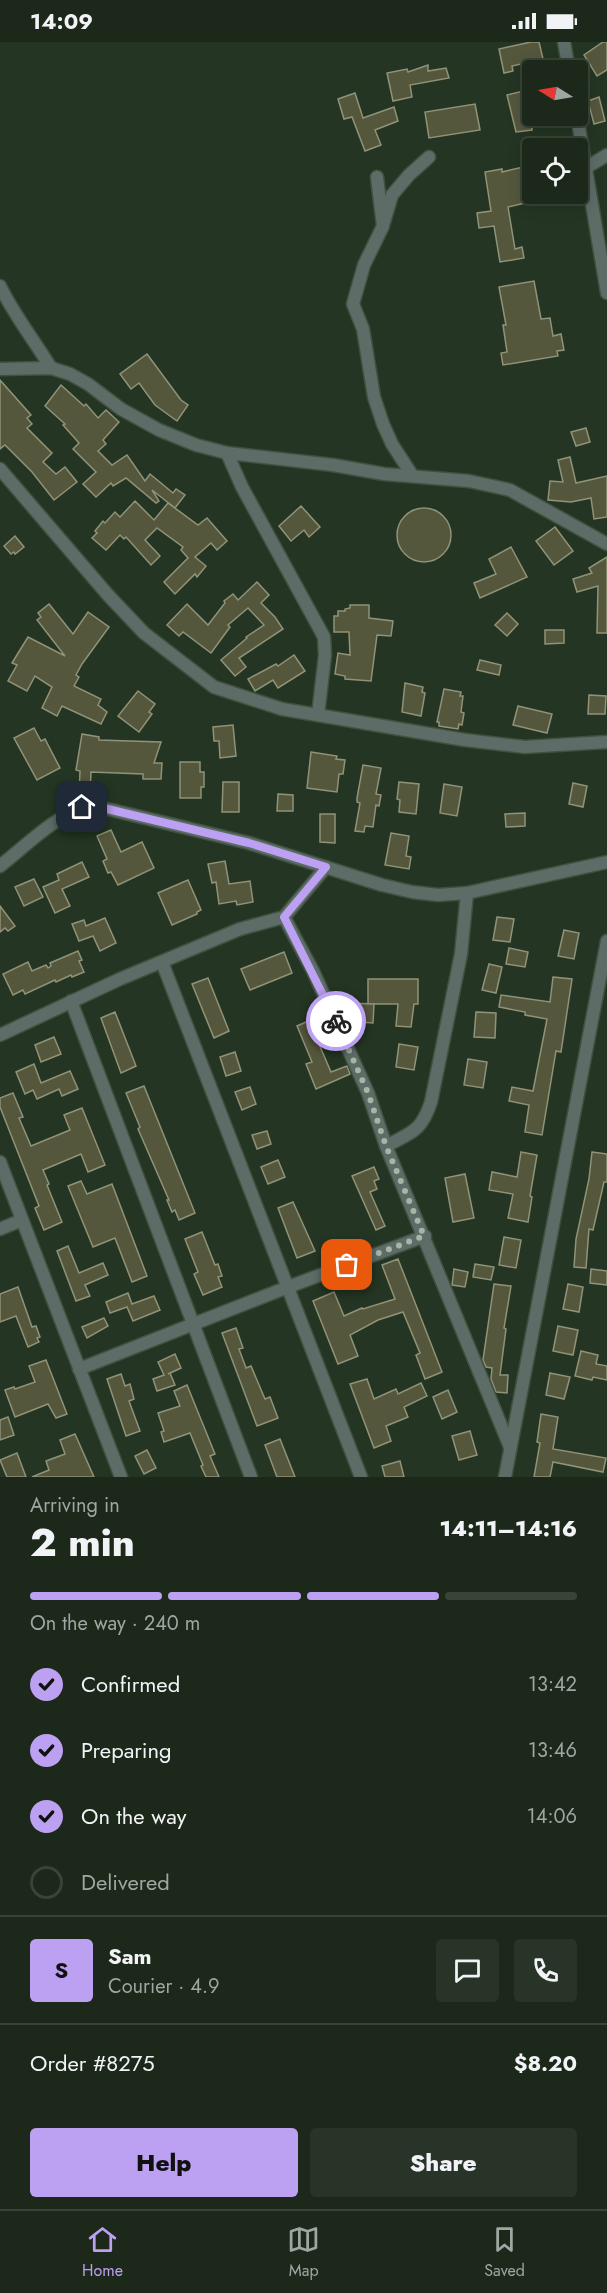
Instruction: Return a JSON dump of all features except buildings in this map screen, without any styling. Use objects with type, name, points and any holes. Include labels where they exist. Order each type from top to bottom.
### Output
[{"type":"street","points":[[564,42],[567,60]]},
{"type":"street","points":[[588,166],[607,155]]},
{"type":"street","points":[[412,475],[382,424],[374,397],[363,329],[353,304],[364,265],[383,226],[392,195],[429,157]]},
{"type":"street","points":[[588,173],[607,290]]},
{"type":"street","points":[[377,177],[383,226]]},
{"type":"street","points":[[0,286],[51,368]]},
{"type":"street","points":[[0,367],[51,368],[70,374],[88,384],[121,410],[159,430],[196,445],[227,453],[323,464],[384,474],[469,481],[510,490],[607,544]]},
{"type":"street","points":[[227,453],[242,487],[324,637],[325,655],[318,716]]},
{"type":"street","points":[[0,469],[108,595],[144,633],[214,687],[282,709],[465,740],[525,747],[607,742]]},
{"type":"street","points":[[0,866],[67,814],[82,807],[95,806],[249,843],[382,885],[438,895],[468,893],[607,862]]},
{"type":"street","points":[[0,1035],[71,1001],[240,929],[284,917],[326,867]]},
{"type":"street","points":[[386,1146],[417,1129],[425,1119],[461,954],[468,893]]},
{"type":"street","points":[[284,917],[346,1042],[368,1093],[386,1146],[510,1447]]},
{"type":"street","points":[[504,1477],[607,941]]},
{"type":"street","points":[[162,962],[361,1477]]},
{"type":"street","points":[[71,1001],[251,1477]]},
{"type":"street","points":[[0,1162],[120,1477]]},
{"type":"street","points":[[0,1229],[22,1220]]},
{"type":"street","points":[[79,1369],[424,1236]]},
{"type":"way so far","points":[[336,1021],[368,1093],[386,1146],[424,1236],[347,1265]]},
{"type":"route","points":[[82,807],[95,806],[249,843],[326,867],[284,917],[336,1021]]}]
